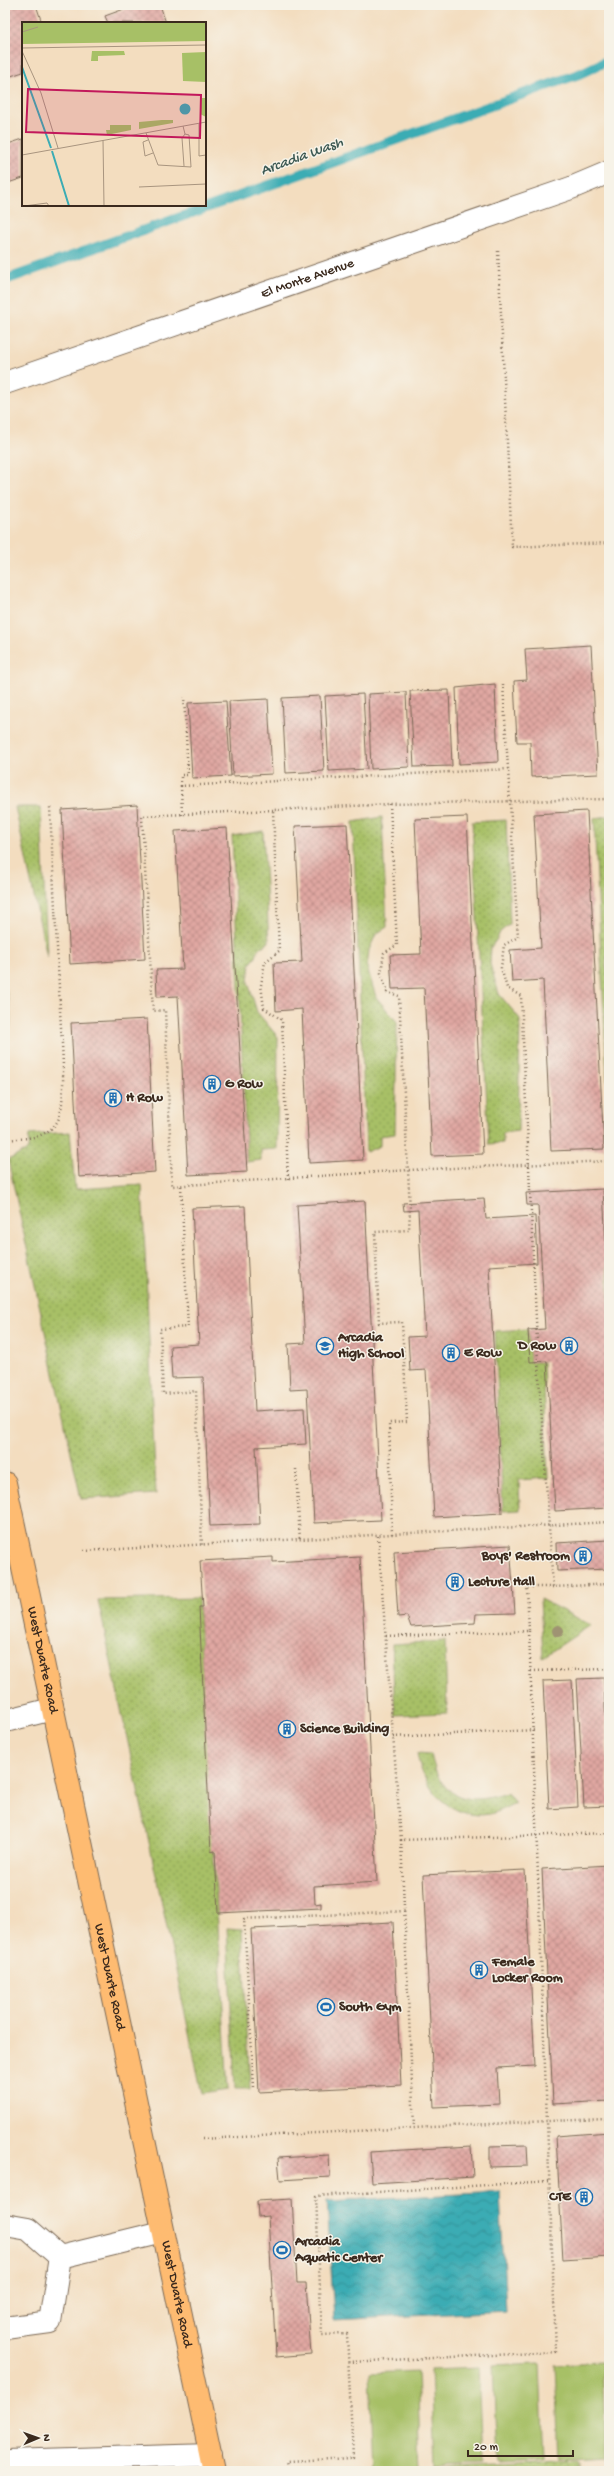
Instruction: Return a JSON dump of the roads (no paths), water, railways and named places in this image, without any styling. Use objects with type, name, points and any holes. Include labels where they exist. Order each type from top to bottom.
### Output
[{"type":"main road","name":"West Duarte Road","points":[[5,1483],[212,2463]]},
{"type":"street","name":"El Monte Avenue","points":[[5,383],[571,188],[609,172]]},
{"type":"street","points":[[5,1721],[52,1709]]},
{"type":"street","points":[[5,2225],[28,2230],[60,2257]]},
{"type":"street","points":[[60,2257],[163,2232]]},
{"type":"street","points":[[5,2328],[50,2322],[60,2257]]},
{"type":"street","points":[[5,2461],[212,2463]]},
{"type":"water","points":[[500,2192],[506,2311],[334,2320],[327,2201]]},
{"type":"waterway","name":"Arcadia Wash","points":[[5,280],[579,74],[609,60]]},
{"type":"place","name":"G Row","points":[[212,1084]]},
{"type":"place","name":"H Row","points":[[113,1098]]},
{"type":"place","name":"Arcadia High School","points":[[325,1346]]},
{"type":"place","name":"D Row","points":[[569,1346]]},
{"type":"place","name":"E Row","points":[[451,1353]]},
{"type":"place","name":"Boys' Restroom","points":[[583,1556]]},
{"type":"place","name":"Lecture Hall","points":[[455,1582]]},
{"type":"place","name":"Science Building","points":[[287,1729]]},
{"type":"place","name":"Female Locker Room","points":[[479,1970]]},
{"type":"place","name":"South Gym","points":[[326,2007]]},
{"type":"place","name":"CTE","points":[[584,2197]]},
{"type":"place","name":"Arcadia Aquatic Center","points":[[282,2250]]}]
